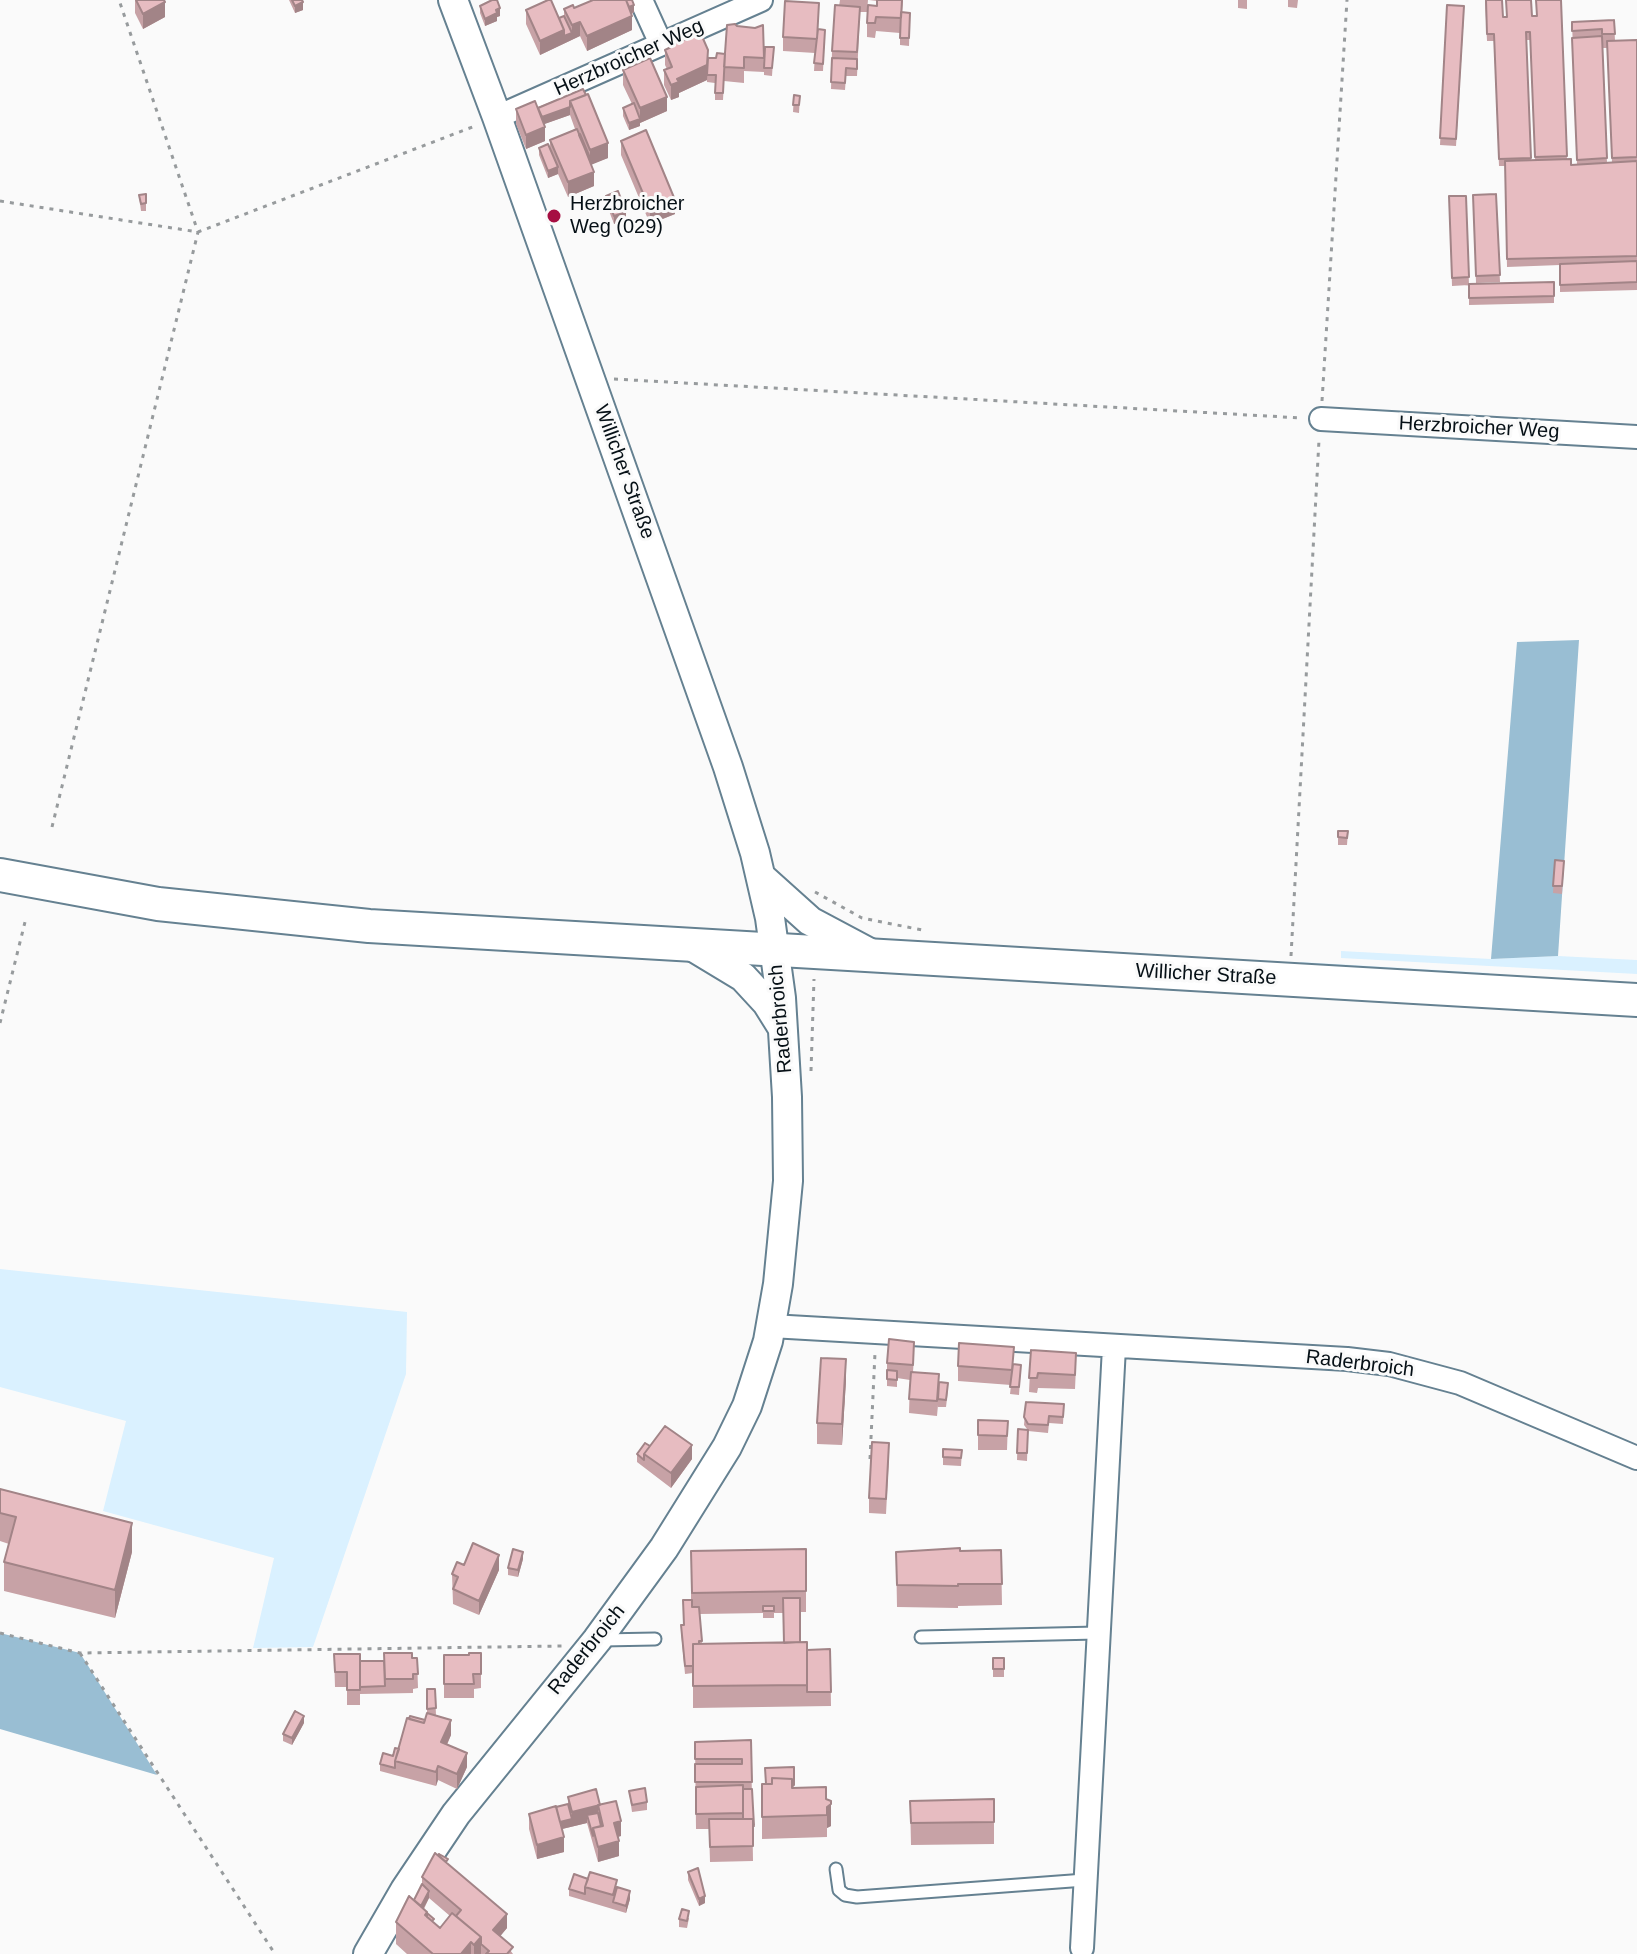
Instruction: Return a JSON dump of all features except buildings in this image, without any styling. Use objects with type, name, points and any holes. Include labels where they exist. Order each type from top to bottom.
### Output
[{"type":"main road","name":"Willicher Straße","points":[[0,875],[107,897],[227,913],[464,932],[1637,1000]]},
{"type":"street","name":"Willicher Straße","points":[[453,0],[728,767],[761,877],[775,950]]},
{"type":"street","points":[[641,0],[661,44]]},
{"type":"street","name":"Herzbroicher Weg","points":[[497,117],[761,0]]},
{"type":"street","name":"Herzbroicher Weg","points":[[1321,419],[1637,437]]},
{"type":"street","points":[[761,877],[810,921],[876,956]]},
{"type":"street","points":[[689,945],[743,977],[767,1003],[783,1029]]},
{"type":"street","name":"Raderbroich","points":[[368,1954],[405,1890],[456,1814],[595,1643],[664,1548],[727,1447],[755,1384],[771,1326],[780,1271],[788,1181],[783,1029],[775,950]]},
{"type":"street","name":"Raderbroich","points":[[771,1326],[1347,1359],[1402,1366],[1460,1383],[1637,1458]]},
{"type":"street","points":[[1082,1948],[1114,1347]]},
{"type":"lane","points":[[921,1637],[1097,1633]]},
{"type":"lane","points":[[595,1643],[655,1639]]},
{"type":"lane","points":[[836,1869],[839,1890],[845,1895],[857,1897],[1085,1880]]},
{"type":"path","points":[[52,827],[198,232],[119,0]]},
{"type":"path","points":[[1290,980],[1347,0]]},
{"type":"path","points":[[0,201],[198,232],[497,117]]},
{"type":"path","points":[[590,377],[1321,419]]},
{"type":"path","points":[[808,888],[862,918],[935,933]]},
{"type":"path","points":[[0,1023],[25,922]]},
{"type":"path","points":[[870,1459],[876,1333]]},
{"type":"path","points":[[0,1633],[80,1653],[595,1643]]},
{"type":"path","points":[[80,1653],[275,1954]]},
{"type":"shaded area","points":[[1579,640],[1558,956],[1491,959],[1517,642]]},
{"type":"shaded area","points":[[1341,951],[1491,959],[1558,956],[1637,960],[1637,974],[1341,958]]},
{"type":"shaded area","points":[[1300,962],[1489,973],[1489,980],[1306,968]]},
{"type":"shaded area","points":[[0,1269],[407,1312],[406,1374],[313,1647],[253,1648],[274,1558],[103,1511],[126,1421],[0,1387]]},
{"type":"shaded area","points":[[0,1633],[80,1653],[157,1775],[0,1729]]},
{"type":"place","name":"Herzbroicher Weg (029)","points":[[554,216]]}]
